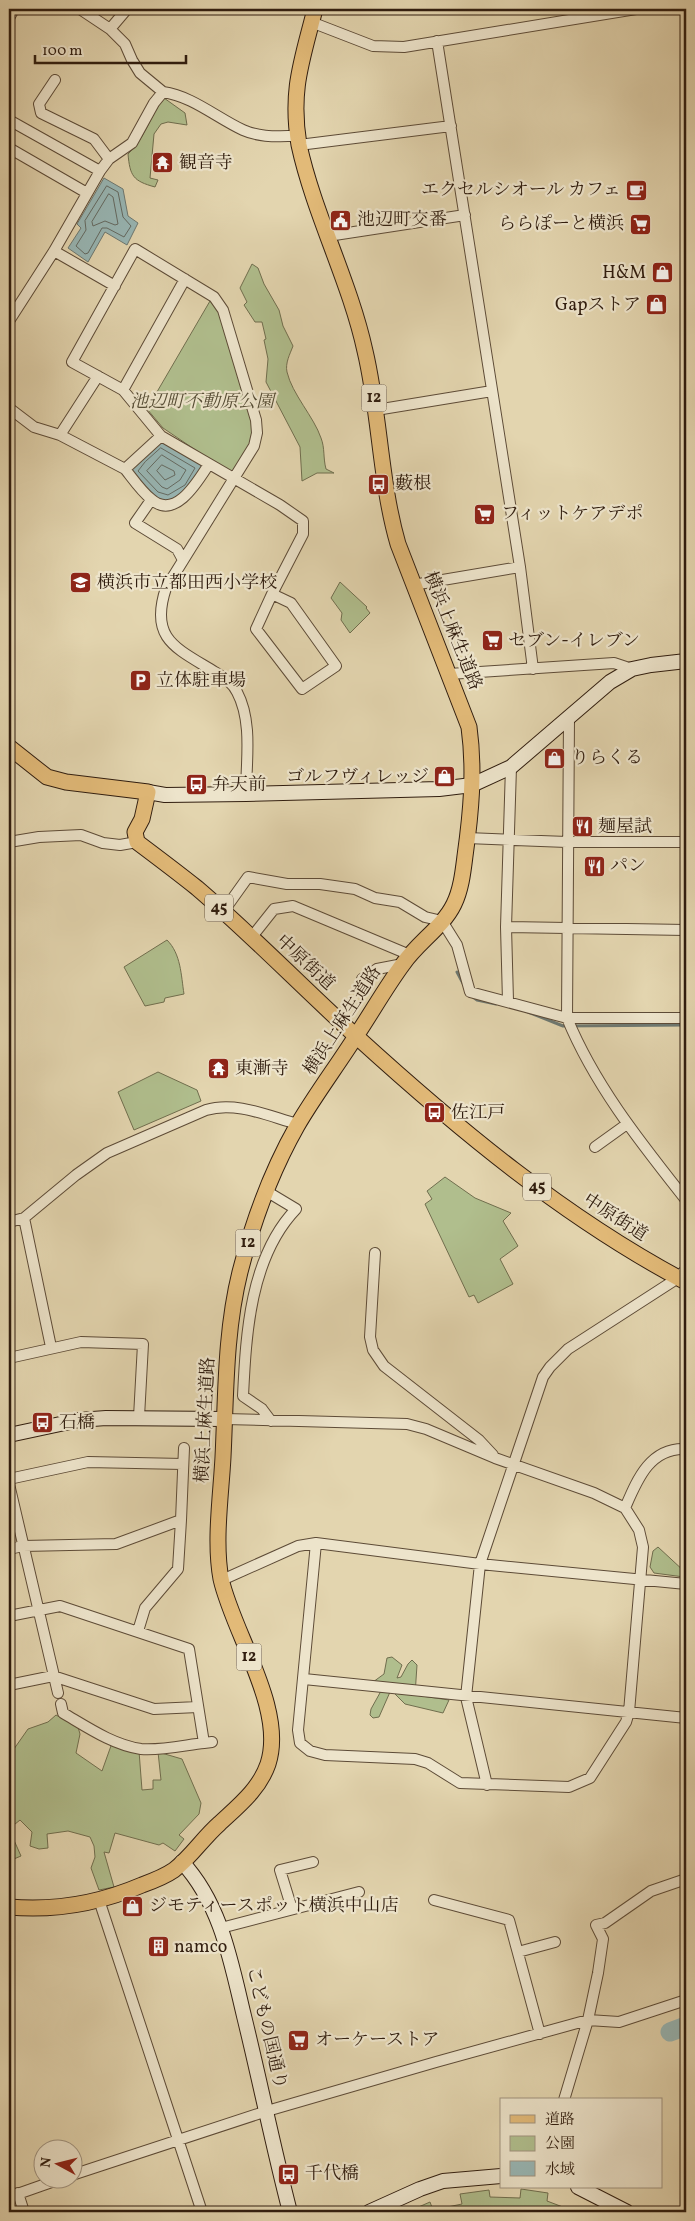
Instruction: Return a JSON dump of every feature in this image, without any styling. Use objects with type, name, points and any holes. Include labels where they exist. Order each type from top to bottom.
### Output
[{"type":"main road","name":"横浜上麻生道路","points":[[9,1907],[47,1908],[99,1900],[123,1894],[163,1876],[182,1862],[215,1827],[244,1801],[257,1786],[268,1763],[272,1733],[268,1708],[222,1580],[220,1522],[233,1301],[245,1254],[266,1191],[279,1160],[298,1124],[406,959],[442,921],[453,906],[459,892],[472,785],[472,750],[469,727],[450,674],[413,585],[392,522],[376,410],[363,342],[298,141],[294,118],[295,90],[313,15]]},
{"type":"main road","points":[[9,747],[47,776],[66,782],[148,792],[142,819],[135,832],[137,842]]},
{"type":"main road","name":"中原街道","points":[[137,842],[196,888],[356,1037],[478,1141],[544,1193],[604,1235],[684,1276]]},
{"type":"street","points":[[9,18],[14,9]]},
{"type":"street","points":[[80,9],[110,29],[125,44],[140,73],[163,92],[179,96],[243,130],[263,136],[298,141],[451,126]]},
{"type":"street","points":[[110,29],[127,9]]},
{"type":"street","points":[[313,15],[378,47],[404,47],[636,9]]},
{"type":"street","points":[[438,41],[520,567],[533,669]]},
{"type":"street","points":[[56,80],[39,104],[41,113],[94,139],[109,159]]},
{"type":"street","points":[[9,321],[54,251],[100,171],[109,159],[132,143],[154,103],[163,92]]},
{"type":"street","points":[[9,120],[100,171]]},
{"type":"street","points":[[9,148],[87,194]]},
{"type":"street","points":[[328,236],[465,215]]},
{"type":"street","points":[[246,794],[246,726],[244,707],[237,691],[229,681],[176,648],[162,628],[161,603],[166,588],[232,478],[254,446],[257,433],[256,420],[224,310],[214,297],[135,249],[72,362],[123,390],[161,436],[209,464],[232,478],[303,521],[303,534],[272,594],[256,629],[302,689],[336,666],[291,603],[272,594]]},
{"type":"street","points":[[54,251],[115,286]]},
{"type":"street","points":[[123,390],[185,280]]},
{"type":"street","points":[[60,435],[98,376]]},
{"type":"street","points":[[376,410],[492,391]]},
{"type":"street","points":[[9,422],[12,410],[34,427],[60,435],[125,470],[151,500],[166,505],[174,504],[191,492],[209,464]]},
{"type":"street","points":[[125,470],[161,436]]},
{"type":"street","points":[[151,500],[135,523],[177,549],[183,560]]},
{"type":"street","points":[[413,585],[520,567]]},
{"type":"street","points":[[148,792],[165,795],[438,790],[472,785],[511,767],[610,682],[632,669],[686,661]]},
{"type":"street","points":[[450,674],[614,663],[632,669]]},
{"type":"street","points":[[569,718],[567,1018],[577,1042],[627,1124],[686,1200]]},
{"type":"street","points":[[508,1001],[506,927],[511,767]]},
{"type":"street","points":[[9,842],[64,835],[81,835],[103,843],[120,845],[137,842]]},
{"type":"street","points":[[467,838],[567,842],[686,842]]},
{"type":"street","points":[[223,912],[248,877],[287,884],[320,884],[355,889],[375,898],[400,902],[425,917],[442,921],[457,945],[470,992],[567,1018],[686,1018]]},
{"type":"street","points":[[251,938],[274,909],[293,906],[406,959]]},
{"type":"street","points":[[506,927],[686,930]]},
{"type":"street","points":[[362,979],[377,969],[406,959]]},
{"type":"street","points":[[9,1222],[24,1218],[76,1175],[107,1153],[206,1110],[220,1106],[233,1106],[298,1124]]},
{"type":"street","points":[[595,1148],[627,1124]]},
{"type":"street","points":[[266,1191],[296,1209],[277,1233],[267,1257],[250,1308],[246,1339],[243,1396],[262,1409],[271,1421]]},
{"type":"street","points":[[24,1218],[51,1347]]},
{"type":"street","points":[[375,1253],[370,1338],[373,1350],[384,1366],[479,1440],[495,1458]]},
{"type":"street","points":[[487,1785],[466,1696],[480,1564],[543,1377],[568,1349],[684,1276]]},
{"type":"street","points":[[9,1358],[51,1347],[81,1342],[143,1344],[139,1417]]},
{"type":"street","points":[[9,1435],[79,1420],[139,1417],[185,1423],[225,1419],[407,1424],[426,1429],[495,1458],[594,1493],[625,1508],[639,1530],[643,1547],[629,1712],[626,1722],[590,1778],[570,1787],[460,1783],[428,1763],[414,1759],[325,1754],[310,1751],[300,1743],[298,1730],[316,1543]]},
{"type":"street","points":[[138,1631],[145,1608],[178,1569],[184,1448]]},
{"type":"street","points":[[625,1508],[641,1472],[658,1455],[686,1449]]},
{"type":"street","points":[[9,1479],[88,1462],[183,1464]]},
{"type":"street","points":[[9,1484],[58,1693]]},
{"type":"street","points":[[9,1549],[22,1546],[116,1544],[181,1520]]},
{"type":"street","points":[[222,1580],[298,1546],[316,1543],[480,1564],[686,1584]]},
{"type":"street","points":[[9,1616],[60,1606],[189,1649],[198,1707],[208,1743],[143,1749],[124,1744],[95,1732],[63,1712],[61,1704]]},
{"type":"street","points":[[9,1685],[53,1676],[154,1709],[198,1707]]},
{"type":"street","points":[[304,1679],[686,1718]]},
{"type":"street","name":"こどもの国通り","points":[[182,1862],[202,1888],[220,1928],[231,1961],[290,2212]]},
{"type":"street","points":[[292,1909],[280,1870],[313,1862]]},
{"type":"street","points":[[565,2098],[588,2020],[603,1938],[596,1926],[651,1891],[686,1879]]},
{"type":"street","points":[[220,1928],[359,1892]]},
{"type":"street","points":[[99,1900],[202,2212]]},
{"type":"street","points":[[434,1900],[509,1920],[540,2034]]},
{"type":"street","points":[[518,1952],[556,1942]]},
{"type":"street","points":[[82,2172],[267,2111],[588,2020],[619,2022],[686,2000]]},
{"type":"street","points":[[369,2212],[437,2183],[464,2178],[500,2176]]},
{"type":"street","points":[[24,2212],[14,2195],[34,2188]]},
{"type":"street","points":[[580,2188],[627,2212]]},
{"type":"green space","points":[[164,98],[185,113],[187,125],[168,122],[161,124],[154,134],[150,178],[158,180],[155,187],[134,177],[130,168],[128,154],[139,141]]},
{"type":"green space","points":[[252,264],[258,268],[264,284],[279,310],[283,326],[293,346],[288,359],[287,372],[298,397],[318,430],[323,446],[326,469],[334,473],[317,473],[302,481],[300,447],[266,382],[268,359],[262,322],[255,322],[244,305],[247,302],[240,288]]},
{"type":"green space","name":"池辺町不動原公園","points":[[210,301],[220,313],[252,420],[252,443],[231,474],[163,428],[147,409]]},
{"type":"green space","points":[[340,582],[367,607],[370,613],[350,633],[341,620],[342,613],[331,598]]},
{"type":"green space","points":[[167,940],[178,958],[184,994],[165,998],[164,1002],[145,1006],[124,967]]},
{"type":"green space","points":[[158,1072],[197,1090],[201,1101],[134,1130],[118,1092]]},
{"type":"green space","points":[[445,1177],[475,1198],[511,1213],[503,1221],[518,1246],[500,1259],[513,1284],[478,1303],[474,1295],[469,1297],[425,1204],[432,1199],[427,1191]]},
{"type":"green space","points":[[658,1547],[685,1572],[684,1577],[654,1573],[650,1567],[653,1551]]},
{"type":"green space","points":[[392,1657],[402,1665],[397,1678],[401,1677],[412,1660],[417,1665],[415,1695],[449,1700],[443,1713],[405,1704],[393,1692],[390,1692],[379,1717],[373,1718],[370,1715],[371,1709],[381,1691],[373,1682],[384,1674],[387,1658]]},
{"type":"green space","points":[[56,1715],[78,1727],[80,1734],[76,1753],[102,1771],[112,1743],[139,1751],[142,1790],[153,1789],[153,1780],[161,1780],[158,1752],[182,1759],[201,1803],[199,1814],[179,1835],[184,1839],[175,1851],[163,1843],[159,1845],[115,1833],[109,1853],[104,1852],[114,1887],[99,1890],[91,1868],[95,1857],[94,1846],[90,1837],[68,1831],[47,1834],[48,1848],[39,1849],[30,1846],[32,1832],[20,1820],[9,1829],[9,1756],[28,1729],[48,1722]]},
{"type":"green space","points":[[9,1829],[21,1856],[9,1861]]},
{"type":"green space","points":[[521,2189],[548,2193],[547,2201],[576,2212],[407,2212],[430,2202],[433,2210],[462,2204],[460,2194],[489,2190],[490,2197],[520,2198]]},
{"type":"water","points":[[104,178],[123,189],[128,216],[138,223],[127,245],[105,232],[88,262],[68,248],[81,228],[77,224]]},
{"type":"water","points":[[160,441],[200,464],[202,468],[180,496],[168,501],[153,496],[131,470]]},
{"type":"waterway","points":[[457,972],[467,991]]},
{"type":"waterway","points":[[473,997],[477,1000],[496,1004]]},
{"type":"waterway","points":[[528,1012],[563,1026],[686,1025]]},
{"type":"waterway","points":[[670,2032],[686,2026]]},
{"type":"place","name":"観音寺","points":[[163,163]]},
{"type":"place","name":"エクセルシオール カフェ","points":[[637,190]]},
{"type":"place","name":"池辺町交番","points":[[341,220]]},
{"type":"place","name":"ららぽーと横浜","points":[[640,224]]},
{"type":"place","name":"H&M","points":[[662,273]]},
{"type":"place","name":"Gapストア","points":[[657,305]]},
{"type":"place","name":"藪根","points":[[379,484]]},
{"type":"place","name":"フィットケアデポ","points":[[485,514]]},
{"type":"place","name":"横浜市立都田西小学校","points":[[81,583]]},
{"type":"place","name":"セブン-イレブン","points":[[492,641]]},
{"type":"place","name":"立体駐車場","points":[[140,681]]},
{"type":"place","name":"りらくる","points":[[555,758]]},
{"type":"place","name":"ゴルフヴィレッジ","points":[[445,777]]},
{"type":"place","name":"弁天前","points":[[196,785]]},
{"type":"place","name":"麺屋試","points":[[582,827]]},
{"type":"place","name":"パン","points":[[594,866]]},
{"type":"place","name":"東漸寺","points":[[219,1069]]},
{"type":"place","name":"佐江戸","points":[[435,1113]]},
{"type":"place","name":"石橋","points":[[43,1423]]},
{"type":"place","name":"ジモティースポット横浜中山店","points":[[133,1906]]},
{"type":"place","name":"namco","points":[[158,1947]]},
{"type":"place","name":"オーケーストア","points":[[299,2040]]},
{"type":"place","name":"千代橋","points":[[289,2174]]}]
